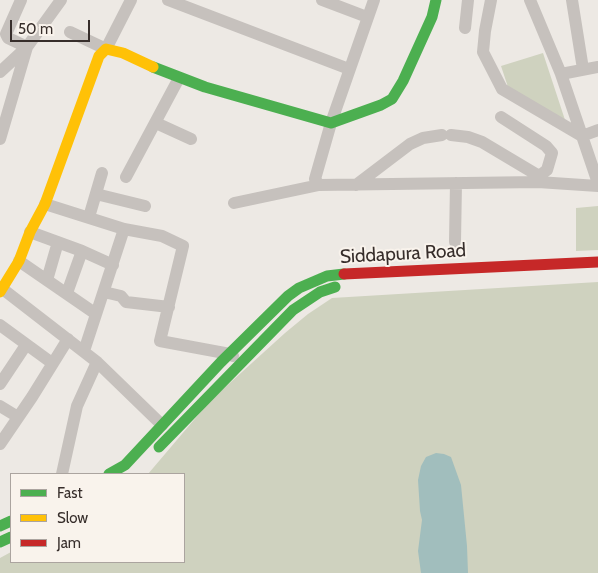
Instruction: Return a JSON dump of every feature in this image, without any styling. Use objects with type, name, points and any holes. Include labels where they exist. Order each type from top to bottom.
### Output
[{"type":"main road","points":[[1,289],[19,261],[30,232],[45,204],[99,56],[106,49],[123,53],[139,62],[179,78],[331,123],[381,106],[392,99],[403,81],[432,17],[436,0]]},
{"type":"main road","name":"Siddapura Road","points":[[111,473],[125,465],[230,354],[288,296],[299,288],[327,276],[344,274],[598,262]]},
{"type":"main road","name":"Siddapura Road","points":[[150,456],[293,310],[320,292],[342,285],[411,282]]},
{"type":"street","points":[[21,0],[6,34],[8,38],[27,47]]},
{"type":"street","points":[[0,72],[27,47],[61,0]]},
{"type":"street","points":[[168,0],[349,69]]},
{"type":"street","points":[[322,0],[367,17]]},
{"type":"street","points":[[319,185],[315,179],[331,123],[374,0]]},
{"type":"street","points":[[465,28],[468,0]]},
{"type":"street","points":[[491,0],[485,32],[484,52],[502,89],[582,136]]},
{"type":"street","points":[[234,203],[319,185],[597,178],[561,74],[530,0]]},
{"type":"street","points":[[572,0],[582,69]]},
{"type":"street","points":[[70,32],[106,49],[126,1]]},
{"type":"street","points":[[0,139],[27,47]]},
{"type":"street","points":[[561,74],[598,67]]},
{"type":"street","points":[[126,177],[179,78]]},
{"type":"street","points":[[501,117],[546,146],[552,153],[547,170],[541,179]]},
{"type":"street","points":[[156,123],[191,139]]},
{"type":"street","points":[[582,136],[598,130]]},
{"type":"street","points":[[356,185],[410,144],[423,138],[446,135],[468,137],[482,142],[541,179]]},
{"type":"street","points":[[89,218],[102,173]]},
{"type":"street","points":[[455,242],[456,183]]},
{"type":"street","points":[[96,194],[144,206]]},
{"type":"street","points":[[45,204],[124,229],[162,236],[183,246],[160,341],[230,354],[240,364]]},
{"type":"street","points":[[84,351],[124,229]]},
{"type":"street","points":[[30,232],[82,251],[113,265]]},
{"type":"street","points":[[47,280],[58,242]]},
{"type":"street","points":[[67,293],[82,251]]},
{"type":"street","points":[[19,261],[96,314]]},
{"type":"street","points":[[1,289],[84,351],[162,425]]},
{"type":"street","points":[[104,292],[121,296],[126,302],[169,307]]},
{"type":"street","points":[[0,325],[52,363]]},
{"type":"street","points":[[0,444],[32,398],[68,339]]},
{"type":"street","points":[[2,378],[26,345]]},
{"type":"street","points":[[62,473],[77,406],[97,362]]},
{"type":"street","points":[[0,406],[18,417]]},
{"type":"green space","points":[[543,53],[566,123],[510,93],[501,66]]},
{"type":"green space","points":[[598,206],[598,250],[576,251],[576,208]]},
{"type":"green space","points":[[598,282],[598,573],[0,573],[0,558],[10,553],[10,563],[185,563],[185,473],[149,473],[210,401],[285,333],[308,314],[332,298]]},
{"type":"water","points":[[436,453],[451,457],[461,485],[468,573],[421,573],[418,551],[422,520],[418,480],[421,466],[426,457]]},
{"type":"traffic: fast","points":[[153,67],[205,87],[331,123],[381,105],[392,99],[403,81],[432,17],[436,0]]},
{"type":"traffic: fast","points":[[111,473],[125,465],[221,362],[288,296],[299,288],[327,276],[344,274]]},
{"type":"traffic: fast","points":[[159,447],[293,310],[320,292],[335,287]]},
{"type":"traffic: fast","points":[[0,526],[10,521]]},
{"type":"traffic: fast","points":[[0,542],[10,537]]},
{"type":"traffic: slow","points":[[0,292],[19,261],[30,232],[45,204],[99,56],[106,49],[123,53],[153,67]]},
{"type":"traffic: jam","points":[[344,274],[598,262]]}]
